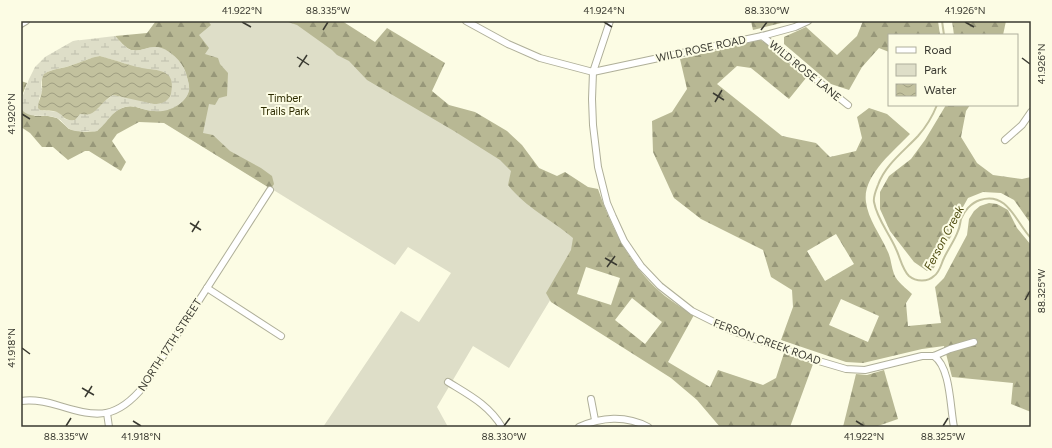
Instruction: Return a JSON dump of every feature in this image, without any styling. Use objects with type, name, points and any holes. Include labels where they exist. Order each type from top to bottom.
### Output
[{"type":"street","points":[[21,24],[26,21]]},
{"type":"street","points":[[466,21],[508,44],[540,58],[593,72]]},
{"type":"street","name":"FERSON CREEK ROAD","points":[[610,21],[593,72],[593,125],[598,167],[607,203],[617,228],[632,253],[651,278],[692,311],[730,330],[846,369],[865,370],[922,356],[934,356],[950,349],[974,342]]},
{"type":"street","name":"WILD ROSE ROAD","points":[[593,72],[762,36],[796,27],[808,21]]},
{"type":"street","name":"WILD ROSE LANE","points":[[762,36],[848,105]]},
{"type":"street","points":[[1005,140],[1022,125],[1031,112]]},
{"type":"street","name":"NORTH 17TH STREET","points":[[21,401],[40,400],[91,414],[107,413],[127,404],[144,386],[270,190]]},
{"type":"street","points":[[207,288],[281,336]]},
{"type":"street","points":[[934,356],[939,361],[946,380],[954,427]]},
{"type":"street","points":[[448,382],[483,404],[493,414],[502,427]]},
{"type":"street","points":[[591,399],[596,420]]},
{"type":"street","points":[[107,413],[109,427]]},
{"type":"street","points":[[579,427],[596,420],[608,418],[636,422],[648,427]]},
{"type":"green space","name":"Timber Trails Park","points":[[156,21],[304,21],[546,174],[606,208],[509,368],[473,346],[437,407],[448,427],[323,427],[401,311],[419,322],[451,273],[408,247],[395,265],[108,88]]},
{"type":"green space","points":[[156,21],[208,21],[211,25],[199,35],[209,48],[205,54],[218,58],[220,64],[228,73],[227,96],[219,98],[215,105],[209,104],[203,133],[213,135],[230,151],[261,168],[272,176],[274,184],[271,189],[164,123],[139,122],[117,134],[112,141],[126,162],[121,171],[89,151],[85,151],[68,160],[53,147],[42,147],[30,133],[21,127],[21,105],[35,116],[57,118],[69,129],[84,132],[97,131],[113,114],[125,107],[132,106],[150,111],[164,111],[175,107],[184,100],[189,91],[189,84],[182,64],[169,52],[160,47],[131,50],[124,46],[115,36],[147,33]]},
{"type":"green space","points":[[285,21],[342,21],[375,42],[387,28],[445,63],[432,91],[449,105],[475,112],[507,131],[522,145],[539,168],[557,176],[565,172],[588,187],[598,189],[616,233],[642,273],[665,296],[675,304],[694,315],[668,362],[710,387],[718,370],[763,385],[776,378],[784,353],[813,364],[790,427],[720,427],[697,400],[671,378],[551,302],[546,293],[571,250],[573,238],[531,207],[515,193],[508,185],[511,171],[500,160],[367,80],[349,61],[337,55],[297,25]],"holes":[[[586,267],[620,278],[611,305],[577,294]],[[632,298],[662,322],[645,344],[615,320]]]},
{"type":"green space","points":[[751,21],[789,21],[753,30]]},
{"type":"green space","points":[[863,21],[938,21],[940,34],[888,34],[888,52],[879,48],[862,67],[849,90],[831,84],[784,44],[784,37],[806,27],[837,55],[857,36]]},
{"type":"green space","points":[[952,21],[1006,21],[1003,34],[954,34]]},
{"type":"green space","points":[[115,36],[124,46],[131,50],[158,47],[175,57],[182,65],[189,85],[189,91],[183,101],[166,110],[150,111],[132,106],[120,109],[116,111],[97,131],[80,132],[72,130],[57,118],[48,116],[34,116],[26,113],[22,110],[22,98],[35,67],[45,57],[73,41]],"holes":[[[100,56],[140,68],[163,72],[171,78],[172,83],[154,104],[113,95],[102,103],[97,109],[80,114],[70,120],[65,119],[59,112],[40,110],[39,99],[42,92],[41,82],[44,74],[51,71]]]},
{"type":"green space","points":[[760,40],[766,43],[806,78],[789,99],[751,68],[737,66],[717,84],[782,136],[816,143],[830,157],[856,151],[862,138],[857,117],[869,108],[887,114],[910,134],[880,165],[869,183],[866,192],[866,202],[869,214],[888,253],[895,277],[912,294],[906,303],[908,326],[941,323],[935,287],[944,278],[967,235],[969,219],[974,211],[980,206],[989,203],[997,204],[1008,210],[1017,228],[1031,245],[1031,412],[1011,404],[1013,383],[952,377],[944,346],[922,349],[863,363],[846,362],[781,340],[793,307],[792,290],[771,277],[763,250],[701,219],[674,198],[653,152],[652,121],[672,112],[687,89],[680,59]],"holes":[[[836,234],[854,264],[825,281],[807,251]],[[841,299],[879,316],[868,342],[829,325]]]},
{"type":"green space","points":[[21,81],[27,83],[23,93],[21,105]]},
{"type":"green space","points":[[945,106],[969,106],[966,111],[961,137],[977,163],[993,175],[1022,179],[1031,177],[1031,224],[1014,200],[1001,193],[983,192],[968,198],[955,221],[952,235],[939,255],[934,268],[927,271],[914,262],[890,231],[880,209],[880,192],[889,176],[911,159],[925,140]]},
{"type":"green space","points":[[884,370],[898,419],[875,427],[843,427],[856,374],[867,375]]},
{"type":"water","points":[[100,56],[136,67],[162,71],[169,76],[172,82],[170,97],[164,102],[154,104],[113,95],[93,113],[80,114],[75,120],[66,119],[55,111],[40,110],[38,108],[44,74]]},
{"type":"waterway","name":"Ferson Creek","points":[[942,21],[944,34]]},
{"type":"waterway","name":"Ferson Creek","points":[[936,106],[929,121],[921,132],[885,171],[874,196],[874,202],[878,214],[909,276],[922,280],[929,279],[936,274],[957,234],[964,213],[971,205],[980,200],[990,198],[998,200],[1004,204],[1031,238]]}]
